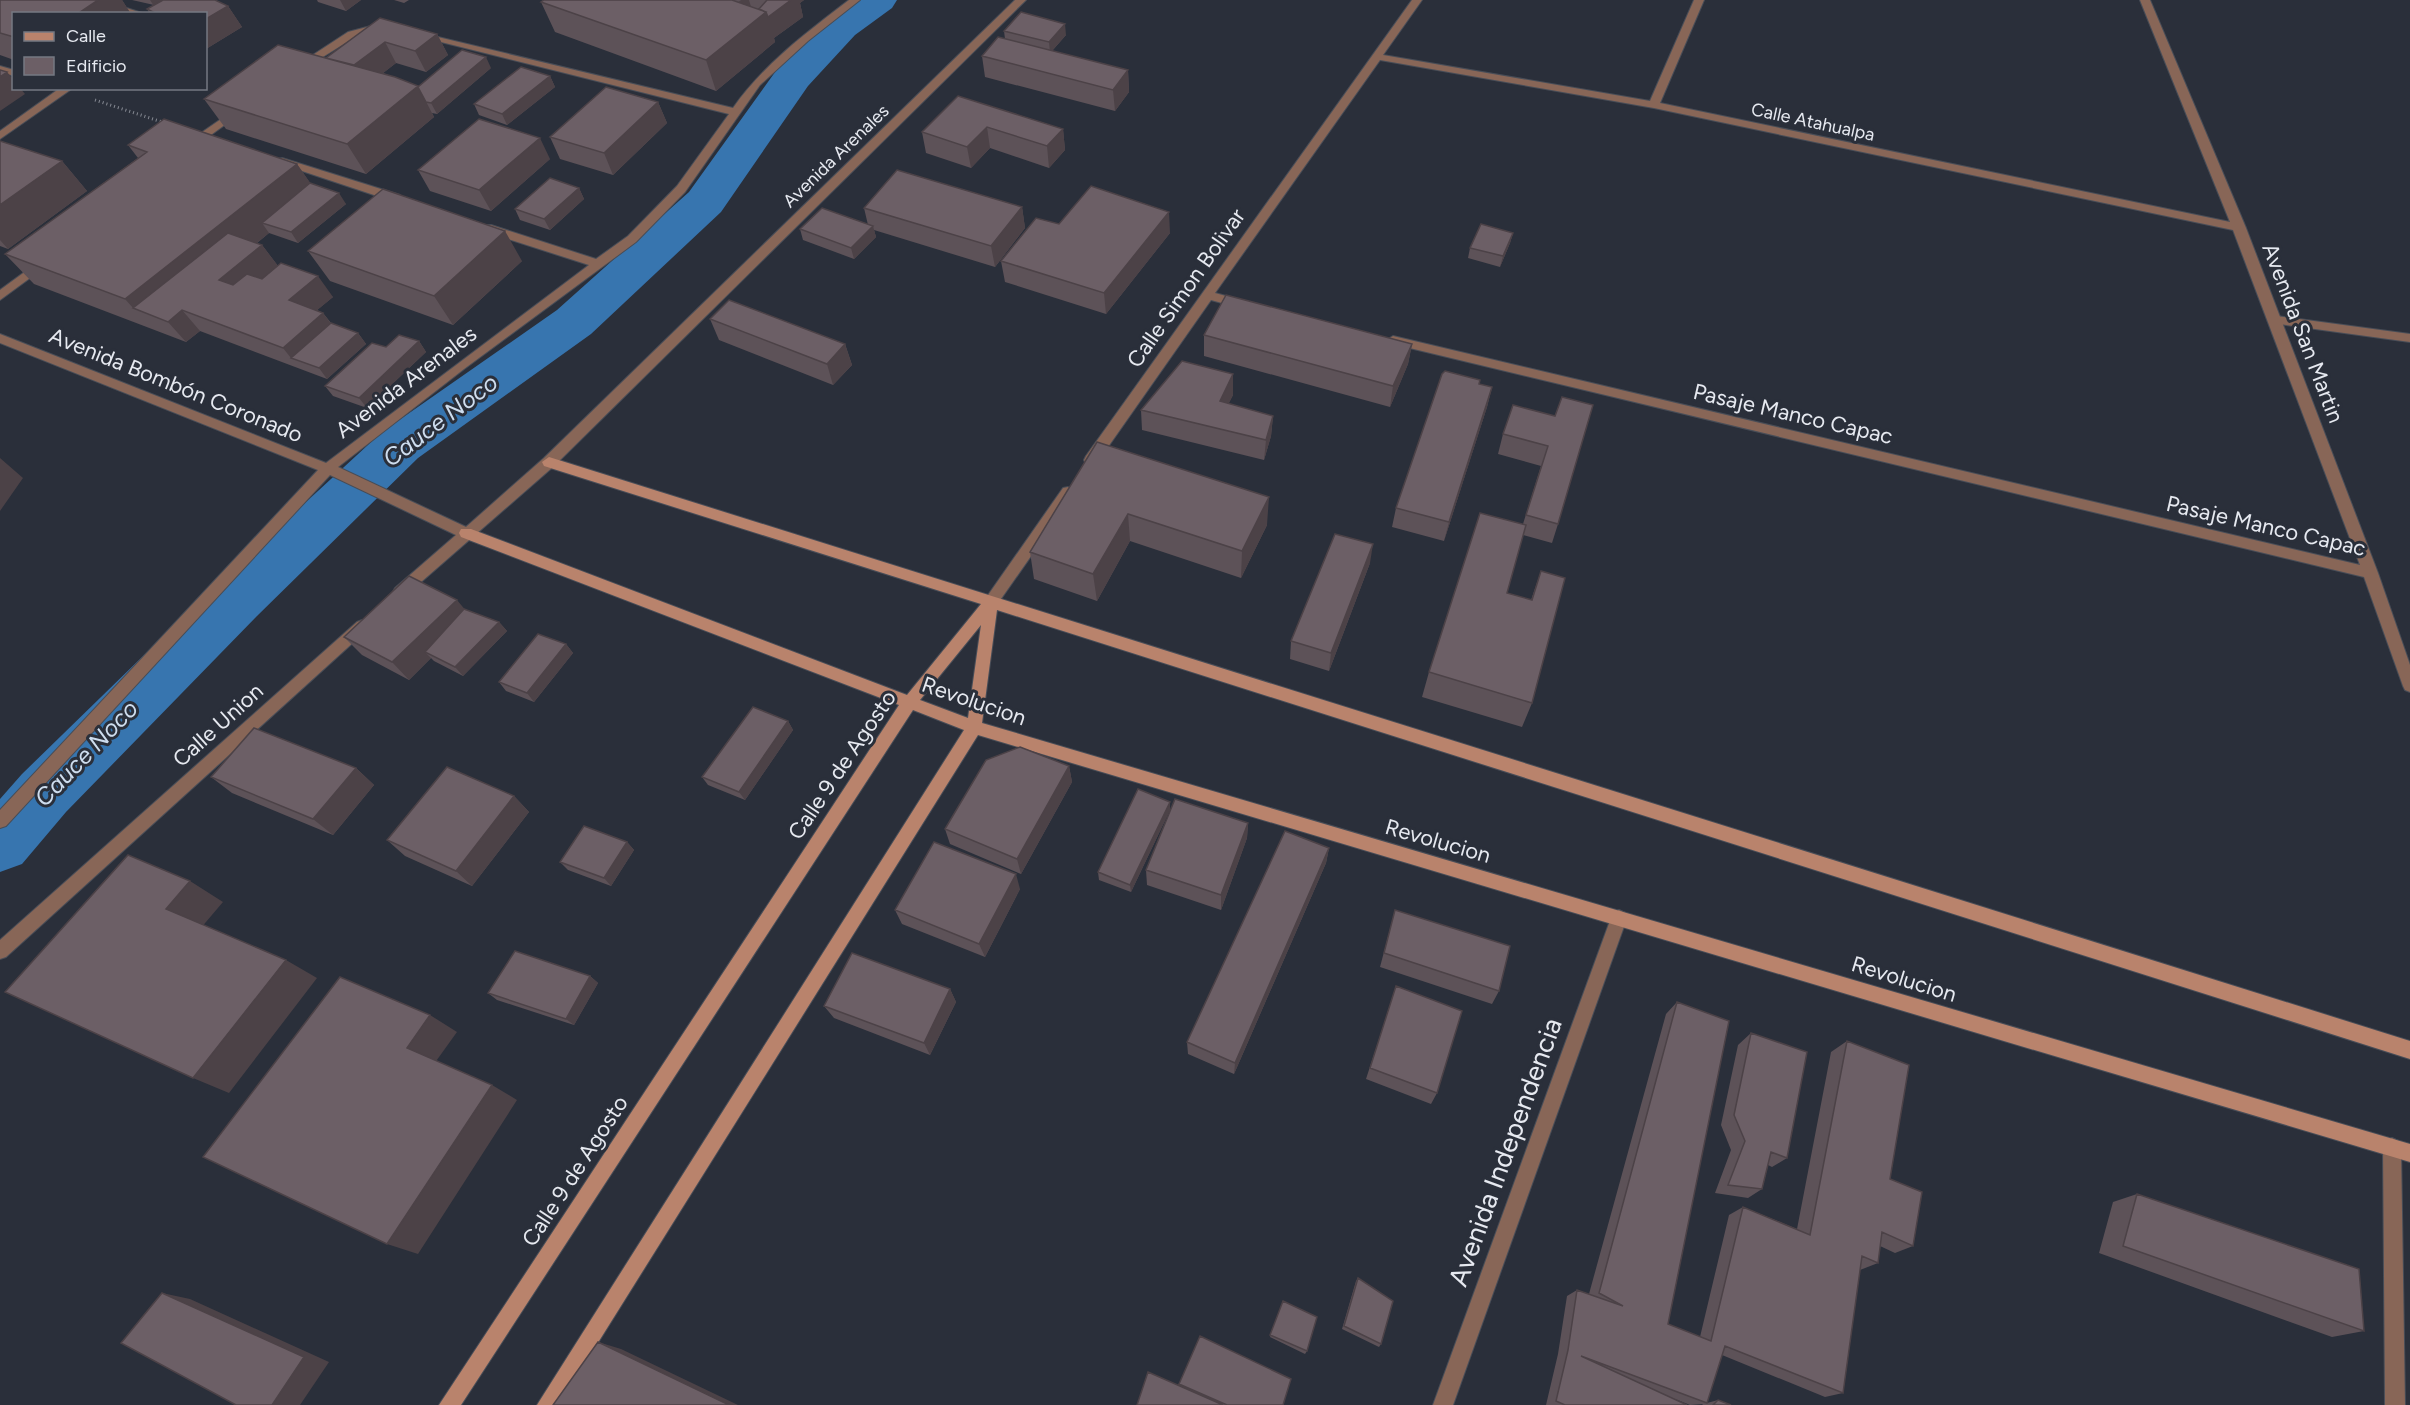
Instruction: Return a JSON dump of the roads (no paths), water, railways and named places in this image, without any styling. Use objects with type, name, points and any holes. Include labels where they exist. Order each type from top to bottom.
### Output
[{"type":"street","points":[[92,0],[133,12]]},
{"type":"street","name":"Avenida Arenales","points":[[0,821],[332,470],[632,239],[681,189],[756,83],[804,39],[855,0]]},
{"type":"street","name":"Avenida Arenales","points":[[466,533],[549,462],[1021,0]]},
{"type":"street","name":"Calle Simon Bolivar","points":[[991,602],[1418,0]]},
{"type":"street","points":[[1654,105],[1699,0]]},
{"type":"street","name":"Avenida San Martin","points":[[2145,0],[2276,320],[2371,573],[2410,686]]},
{"type":"street","points":[[290,74],[349,34],[368,27],[386,25],[735,112]]},
{"type":"street","name":"Calle Atahualpa","points":[[1378,57],[1654,105],[2240,228]]},
{"type":"street","points":[[0,136],[65,90]]},
{"type":"street","points":[[184,150],[208,137],[251,101]]},
{"type":"street","points":[[270,157],[406,201]]},
{"type":"street","points":[[473,224],[598,264]]},
{"type":"street","points":[[0,296],[55,252]]},
{"type":"street","points":[[1206,296],[1252,307]]},
{"type":"street","points":[[2276,320],[2410,338]]},
{"type":"street","name":"Pasaje Manco Capac","points":[[1381,337],[2371,573]]},
{"type":"street","name":"Avenida Bombón Coronado","points":[[0,338],[332,470],[466,533]]},
{"type":"street","points":[[549,462],[2410,1050]]},
{"type":"street","name":"Calle Union","points":[[0,951],[466,533]]},
{"type":"street","name":"Revolucion","points":[[466,533],[974,727],[2401,1150]]},
{"type":"street","points":[[547,1405],[974,727],[991,602]]},
{"type":"street","name":"Calle 9 de Agosto","points":[[449,1405],[909,703],[991,602]]},
{"type":"street","name":"Avenida Independencia","points":[[1443,1405],[1618,918]]},
{"type":"street","points":[[2395,1405],[2401,1150]]},
{"type":"waterway","name":"Cauce Noco","points":[[0,844],[44,793],[237,600],[400,445],[574,322],[705,202],[793,77],[841,27],[878,0]]}]
